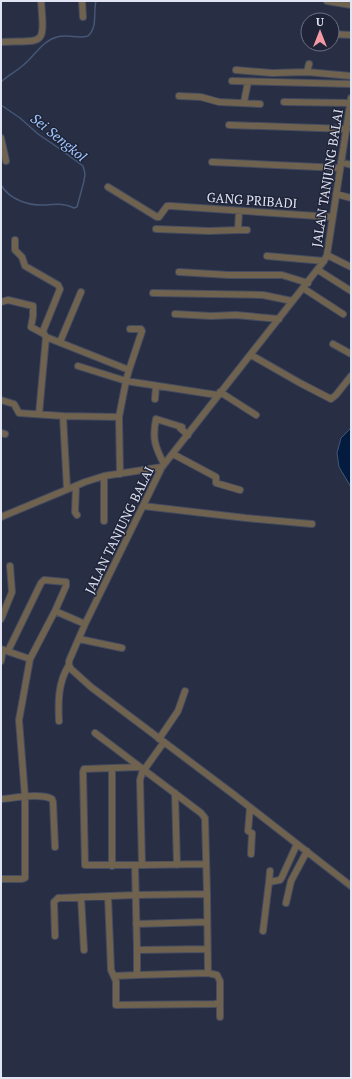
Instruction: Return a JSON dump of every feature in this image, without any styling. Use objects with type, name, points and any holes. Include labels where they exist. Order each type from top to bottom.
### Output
[{"type":"street","points":[[1,42],[32,42],[39,39],[42,35],[43,29],[41,1]]},
{"type":"street","points":[[82,1],[83,17]]},
{"type":"street","points":[[328,1],[351,5]]},
{"type":"street","points":[[340,34],[351,35]]},
{"type":"street","points":[[307,72],[308,64]]},
{"type":"street","points":[[236,70],[272,73],[307,72],[351,76]]},
{"type":"street","points":[[232,81],[351,84]]},
{"type":"street","points":[[244,102],[248,82]]},
{"type":"street","points":[[179,96],[201,97],[219,102],[244,102],[260,104]]},
{"type":"street","points":[[284,102],[351,101]]},
{"type":"street","name":"JALAN TANJUNG BALAI","points":[[59,721],[59,694],[69,661],[85,624],[163,466],[326,258],[341,165],[348,132],[351,101]]},
{"type":"street","points":[[229,125],[348,132]]},
{"type":"street","points":[[1,138],[6,161]]},
{"type":"street","points":[[212,162],[351,165]]},
{"type":"street","name":"GANG PRIBADI","points":[[108,187],[155,217],[159,217],[167,206],[332,217]]},
{"type":"street","points":[[336,194],[351,198]]},
{"type":"street","points":[[238,230],[239,211]]},
{"type":"street","points":[[156,229],[209,231],[248,230]]},
{"type":"street","points":[[14,240],[14,250],[22,257],[25,266],[58,285],[60,289],[44,328],[45,335],[39,414]]},
{"type":"street","points":[[267,256],[326,258],[351,267]]},
{"type":"street","points":[[318,270],[351,291]]},
{"type":"street","points":[[179,272],[229,275],[282,275],[306,285],[343,314]]},
{"type":"street","points":[[60,342],[81,292]]},
{"type":"street","points":[[153,293],[256,295],[292,301]]},
{"type":"street","points":[[1,302],[6,300],[33,306],[31,327],[60,342],[129,370]]},
{"type":"street","points":[[176,314],[210,316],[236,315],[279,319]]},
{"type":"street","points":[[120,474],[120,417],[126,381],[142,331],[141,329],[130,329]]},
{"type":"street","points":[[333,344],[351,354]]},
{"type":"street","points":[[251,355],[331,399],[351,376]]},
{"type":"street","points":[[78,366],[126,381],[219,394],[256,415]]},
{"type":"street","points":[[155,399],[156,386]]},
{"type":"street","points":[[1,400],[14,404],[19,413],[63,416],[120,417]]},
{"type":"street","points":[[63,416],[67,489]]},
{"type":"street","points":[[1,517],[67,489],[104,476],[163,466],[155,445],[154,436],[156,419],[182,427],[180,428],[188,435]]},
{"type":"street","points":[[173,454],[216,477],[216,483],[240,490]]},
{"type":"street","points":[[104,476],[104,521]]},
{"type":"street","points":[[76,486],[75,512],[77,515]]},
{"type":"street","points":[[143,506],[312,524]]},
{"type":"street","points":[[1,619],[12,592],[10,566]]},
{"type":"street","points":[[1,660],[4,650],[40,584],[44,580],[66,582],[66,586],[55,611],[30,659],[19,720],[25,797],[25,878],[1,879]]},
{"type":"street","points":[[55,611],[85,624]]},
{"type":"street","points":[[79,639],[122,648]]},
{"type":"street","points":[[4,650],[30,659]]},
{"type":"street","points":[[69,665],[71,669],[91,687],[351,886]]},
{"type":"street","points":[[142,865],[140,780],[142,768],[162,740],[178,711],[185,691]]},
{"type":"street","points":[[95,733],[201,813],[205,818],[208,973]]},
{"type":"street","points":[[142,768],[84,769],[84,864],[86,866],[206,864]]},
{"type":"street","points":[[112,769],[112,866]]},
{"type":"street","points":[[175,793],[177,865]]},
{"type":"street","points":[[1,799],[25,797],[44,797],[52,799],[55,847]]},
{"type":"street","points":[[250,808],[248,831],[252,833],[251,854]]},
{"type":"street","points":[[269,882],[280,880],[297,844]]},
{"type":"street","points":[[286,903],[291,881],[307,851]]},
{"type":"street","points":[[134,865],[137,975]]},
{"type":"street","points":[[262,931],[270,871]]},
{"type":"street","points":[[55,936],[55,900],[58,898],[207,894]]},
{"type":"street","points":[[108,896],[111,970],[116,981],[116,1013]]},
{"type":"street","points":[[81,897],[84,950]]},
{"type":"street","points":[[136,924],[207,922]]},
{"type":"street","points":[[137,950],[207,949]]},
{"type":"street","points":[[114,976],[208,973],[217,975],[219,978],[220,1017]]},
{"type":"street","points":[[116,1005],[219,1003]]},
{"type":"water","points":[[351,428],[351,487],[339,467],[337,453],[341,438]]},
{"type":"waterway","name":"Sei Sengkol","points":[[1,82],[26,63],[46,42],[51,39],[61,36],[88,36],[94,24],[96,1]]},
{"type":"waterway","name":"Sei Sengkol","points":[[1,105],[83,166],[85,174],[77,207],[74,208],[60,204],[40,205],[20,201],[9,195],[1,185]]}]
